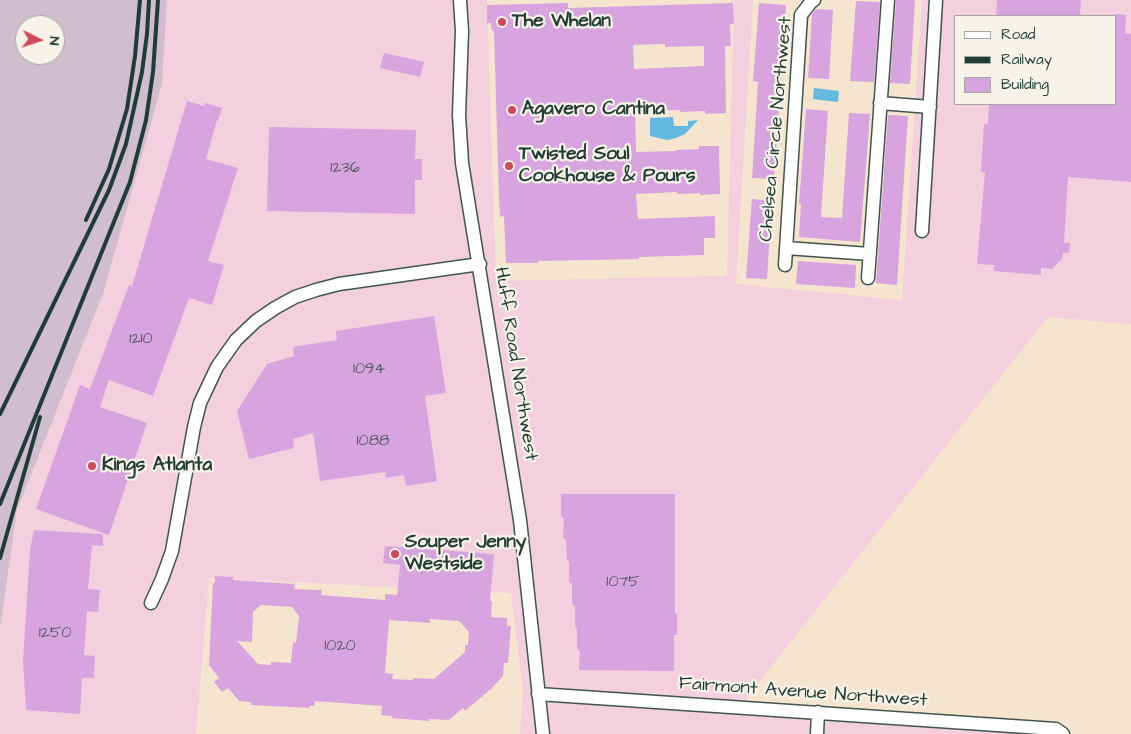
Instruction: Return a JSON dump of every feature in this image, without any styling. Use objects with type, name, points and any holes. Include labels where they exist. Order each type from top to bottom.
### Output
[{"type":"street","name":"Huff Road Northwest","points":[[460,0],[462,30],[460,140],[520,520],[543,734]]},
{"type":"street","name":"Chelsea Circle Northwest","points":[[785,265],[801,15],[814,0]]},
{"type":"street","points":[[868,278],[888,0]]},
{"type":"street","points":[[922,231],[936,0]]},
{"type":"street","points":[[880,103],[930,107]]},
{"type":"street","points":[[786,248],[870,254]]},
{"type":"street","points":[[151,603],[172,551],[194,426],[200,403],[216,366],[236,340],[256,321],[275,308],[295,297],[316,290],[339,284],[480,264]]},
{"type":"street","name":"Fairmont Avenue Northwest","points":[[538,694],[818,712],[1058,732]]},
{"type":"street","points":[[817,734],[818,712]]},
{"type":"shaded area","points":[[0,0],[167,0],[162,84],[103,294],[17,510],[0,629]]},
{"type":"shaded area","points":[[167,0],[487,0],[496,281],[727,276],[734,0],[753,0],[736,284],[902,300],[922,0],[1131,0],[1131,324],[1048,317],[736,711],[1063,734],[520,734],[523,689],[511,593],[209,578],[196,734],[0,734],[0,629],[17,510],[103,294],[162,84]]},
{"type":"water","points":[[814,88],[839,91],[838,102],[813,99]]},
{"type":"water","points":[[673,117],[674,126],[688,126],[688,121],[698,120],[685,134],[676,138],[667,140],[650,136],[650,118]]},
{"type":"building","points":[[896,0],[915,0],[910,84],[890,83]]},
{"type":"building","points":[[997,0],[1081,0],[1080,15],[996,15]]},
{"type":"building","points":[[856,1],[880,2],[874,82],[850,81]]},
{"type":"building","points":[[568,3],[568,8],[733,3],[734,24],[730,24],[731,46],[725,46],[726,113],[705,114],[705,111],[680,112],[680,110],[635,111],[636,152],[676,151],[699,149],[699,146],[719,146],[720,194],[677,194],[677,192],[636,194],[638,219],[715,216],[715,238],[704,238],[704,255],[506,263],[504,216],[500,217],[499,200],[494,31],[492,31],[491,23],[487,23],[487,5]],"holes":[[[665,44],[665,47],[704,46],[704,66],[634,69],[633,45]]]},
{"type":"building","points":[[759,3],[786,5],[774,179],[752,178],[758,82],[753,81]]},
{"type":"building","points":[[816,9],[833,10],[829,79],[808,78],[812,14]]},
{"type":"building","points":[[1115,15],[1126,15],[1125,33],[1131,34],[1131,182],[1068,177],[1064,243],[1070,243],[1069,253],[1063,253],[1062,259],[1052,269],[1041,268],[1041,275],[994,271],[994,265],[977,264],[985,172],[981,172],[984,124],[988,124],[989,105],[1116,105]]},
{"type":"building","points":[[384,53],[424,62],[420,77],[380,68]]},
{"type":"building","points":[[187,101],[204,106],[205,103],[222,108],[206,159],[238,168],[208,261],[224,265],[212,305],[189,298],[153,396],[109,380],[100,407],[147,423],[109,535],[36,509],[80,385],[90,389],[129,285],[132,286]]},
{"type":"building","points":[[806,109],[828,111],[821,217],[842,218],[849,113],[870,114],[860,242],[799,237],[801,204],[799,204]]},
{"type":"building","points":[[888,115],[908,116],[897,285],[876,283]]},
{"type":"building","points":[[269,127],[416,130],[415,159],[422,159],[422,180],[415,180],[415,214],[267,211]]},
{"type":"building","points":[[752,199],[772,201],[767,279],[746,278]]},
{"type":"building","points":[[798,261],[856,265],[855,288],[796,284]]},
{"type":"building","points":[[434,316],[446,393],[425,396],[437,481],[406,486],[404,475],[386,478],[385,472],[320,481],[313,433],[293,439],[294,448],[249,459],[237,411],[267,364],[294,356],[293,347],[337,340],[336,331]]},
{"type":"building","points":[[561,494],[675,494],[675,614],[677,614],[677,635],[674,635],[674,671],[579,670],[580,651],[577,649],[575,607],[572,604],[572,584],[569,582],[566,540],[563,538],[564,519],[561,516]]},
{"type":"building","points":[[34,530],[103,534],[103,546],[92,545],[88,589],[100,590],[98,612],[87,611],[84,655],[95,656],[94,678],[82,678],[80,714],[26,710],[23,661],[30,550]]},
{"type":"building","points":[[385,546],[494,554],[490,601],[492,601],[491,617],[507,618],[507,626],[511,626],[508,663],[504,663],[503,676],[465,711],[463,708],[449,720],[429,719],[429,721],[392,718],[392,716],[381,715],[382,706],[315,701],[314,706],[309,708],[251,705],[251,702],[239,701],[228,688],[222,692],[214,682],[219,678],[209,665],[213,583],[215,583],[215,576],[233,577],[233,580],[295,584],[294,589],[322,590],[321,595],[385,600],[385,594],[397,595],[400,565],[383,563]],"holes":[[[261,605],[292,607],[299,616],[296,643],[293,642],[291,663],[271,662],[270,665],[258,664],[237,641],[252,642],[253,612]],[[430,619],[459,621],[469,632],[468,645],[465,645],[465,652],[434,679],[392,679],[393,674],[385,673],[389,620],[430,623]]]},
{"type":"railway","points":[[86,220],[109,169],[127,109],[135,56],[140,0]]},
{"type":"railway","points":[[0,414],[109,190],[126,144],[142,72],[149,0]]},
{"type":"railway","points":[[0,504],[130,182],[146,120],[153,72],[158,0]]},
{"type":"railway","points":[[0,558],[40,417]]},
{"type":"place","name":"The Whelan","points":[[502,22]]},
{"type":"place","name":"Agavero Cantina","points":[[512,110]]},
{"type":"place","name":"Twisted Soul Cookhouse & Pours","points":[[509,166]]},
{"type":"place","name":"Kings Atlanta","points":[[92,466]]},
{"type":"place","name":"Souper Jenny Westside","points":[[395,554]]}]
